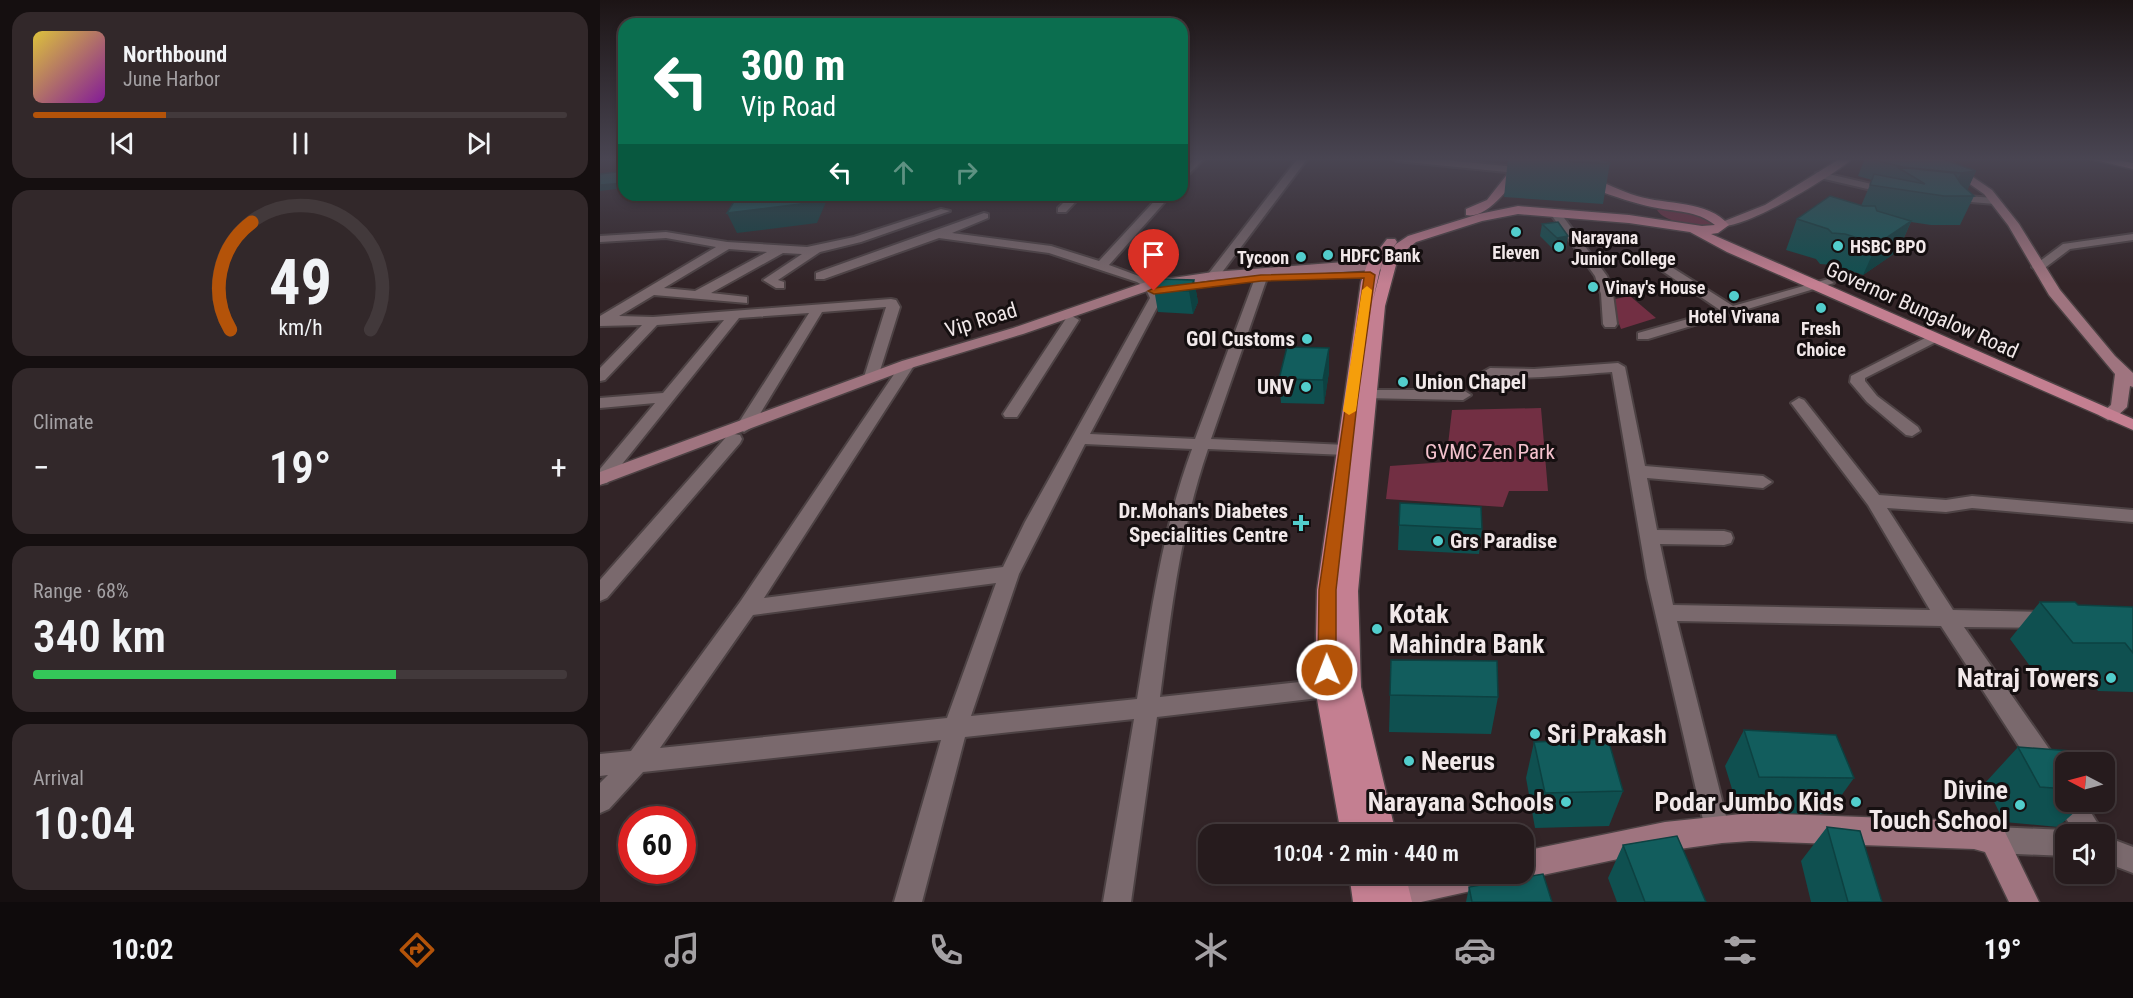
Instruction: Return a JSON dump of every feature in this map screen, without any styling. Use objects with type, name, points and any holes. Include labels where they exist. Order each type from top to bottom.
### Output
[{"type":"main road","points":[[1640,200],[1650,204],[1683,208],[1710,215],[1748,246],[1823,285],[2120,411]]},
{"type":"main road","points":[[1354,824],[1328,590],[1346,450],[1386,246],[1400,235],[1477,210],[1491,202],[1518,210],[1656,222],[1695,230],[1714,230],[1723,225]]},
{"type":"main road","points":[[1379,824],[1338,688],[1380,270],[1412,239],[1479,218],[1518,210]]},
{"type":"main road","name":"Governor Bungalow Road","points":[[1695,230],[1823,285],[1933,338],[2120,411],[2133,425]]},
{"type":"street","points":[[1212,276],[1271,200]]},
{"type":"street","points":[[1710,215],[1763,200]]},
{"type":"street","points":[[1723,225],[1769,207],[1780,200]]},
{"type":"street","points":[[1983,200],[1995,201],[2068,311],[2128,378],[2120,411]]},
{"type":"street","points":[[1062,210],[1071,201]]},
{"type":"street","points":[[1101,266],[1161,201]]},
{"type":"street","points":[[780,285],[769,280],[819,250],[945,211]]},
{"type":"street","points":[[1555,213],[1601,276],[1607,294],[1610,324]]},
{"type":"street","points":[[820,276],[984,216]]},
{"type":"street","points":[[908,902],[956,726],[1009,574],[1034,522],[1155,305],[1152,288],[1101,266],[1044,248],[938,234]]},
{"type":"street","points":[[600,239],[666,235],[726,245],[779,250],[819,250]]},
{"type":"street","points":[[2038,267],[2067,246],[2133,237]]},
{"type":"street","points":[[600,249],[617,239]]},
{"type":"street","points":[[602,321],[726,245]]},
{"type":"street","points":[[696,296],[779,250]]},
{"type":"street","points":[[1665,267],[1731,311]]},
{"type":"street","name":"Vip Road","points":[[600,482],[739,433],[905,370],[1152,288],[1212,276],[1380,270]]},
{"type":"street","name":"Vip Road","points":[[739,433],[871,377],[905,370],[1072,320],[1152,288],[1380,270]]},
{"type":"street","points":[[1117,902],[1172,542],[1183,496],[1261,278]]},
{"type":"street","points":[[1643,336],[1823,285]]},
{"type":"street","points":[[652,291],[696,296],[739,307]]},
{"type":"street","points":[[602,321],[653,321],[739,307],[819,307],[891,303],[893,307],[871,377]]},
{"type":"street","points":[[600,482],[739,307]]},
{"type":"street","points":[[600,593],[739,433],[819,307]]},
{"type":"street","points":[[1011,414],[1072,320]]},
{"type":"street","points":[[600,377],[653,321]]},
{"type":"street","points":[[1912,431],[1872,399],[1857,382],[1858,376],[1933,338]]},
{"type":"street","points":[[1490,372],[1534,373],[1618,367],[1636,471],[1665,613],[1716,828]]},
{"type":"street","points":[[600,801],[638,760],[747,608],[905,370]]},
{"type":"street","points":[[1368,395],[1463,395]]},
{"type":"street","points":[[600,403],[668,397]]},
{"type":"street","points":[[1799,403],[1874,501],[1948,620],[2055,779]]},
{"type":"street","points":[[1081,440],[1346,450]]},
{"type":"street","points":[[1636,471],[1763,482]]},
{"type":"street","points":[[1874,501],[1946,507],[1972,502],[2133,516]]},
{"type":"street","points":[[1649,537],[1724,538]]},
{"type":"street","points":[[747,608],[1009,574]]},
{"type":"street","points":[[1665,613],[2066,621]]},
{"type":"street","points":[[600,765],[956,726],[1338,688]]},
{"type":"street","points":[[1534,863],[1630,842],[1716,828],[1751,827],[1974,835],[1994,840],[2055,843]]},
{"type":"street","points":[[1994,840],[2024,902]]},
{"type":"street","points":[[2115,853],[2133,860]]},
{"type":"street","points":[[1388,893],[1433,884]]},
{"type":"green space","points":[[1670,209],[1698,215],[1715,223],[1715,226],[1692,225],[1675,221],[1661,215],[1657,210]]},
{"type":"green space","points":[[1630,296],[1656,318],[1621,329],[1610,300]]},
{"type":"green space","name":"GVMC Zen Park","points":[[1541,408],[1548,491],[1509,491],[1503,507],[1386,499],[1390,466],[1446,462],[1452,410]]},
{"type":"building","points":[[1824,200],[1844,200],[1863,206],[1875,206],[1877,211],[1911,221],[1877,244],[1845,234],[1832,233],[1828,229],[1797,219]]},
{"type":"building","points":[[734,201],[809,201],[808,203],[727,213]]},
{"type":"building","points":[[1558,222],[1568,236],[1557,238],[1542,224]]},
{"type":"building","points":[[1160,279],[1194,280],[1189,291],[1154,289]]},
{"type":"building","points":[[1287,347],[1329,348],[1323,380],[1279,379]]},
{"type":"building","points":[[1400,503],[1481,507],[1482,529],[1399,525]]},
{"type":"building","points":[[2040,602],[2075,602],[2078,605],[2133,607],[2133,653],[2125,643],[2073,643]]},
{"type":"building","points":[[1391,660],[1497,661],[1498,697],[1390,695]]},
{"type":"building","points":[[1744,730],[1836,735],[1854,778],[1759,777]]},
{"type":"building","points":[[1608,739],[1623,791],[1545,793],[1534,742]]},
{"type":"building","points":[[2018,747],[2072,751],[2055,752],[2055,788],[2040,787]]},
{"type":"building","points":[[1827,827],[1860,831],[1882,902],[1848,902]]},
{"type":"building","points":[[1677,836],[1706,902],[1645,902],[1623,845]]},
{"type":"building","points":[[1543,874],[1552,902],[1472,902],[1469,887],[1486,884],[1534,884],[1534,876]]},
{"type":"slow traffic","points":[[1349,411],[1367,290]]},
{"type":"place","name":"Eleven","points":[[1516,232]]},
{"type":"place","name":"HSBC BPO","points":[[1838,246]]},
{"type":"place","name":"Narayana Junior College","points":[[1559,247]]},
{"type":"place","name":"HDFC Bank","points":[[1328,255]]},
{"type":"place","name":"Tycoon","points":[[1301,257]]},
{"type":"place","name":"Vinay's House","points":[[1593,287]]},
{"type":"place","name":"Hotel Vivana","points":[[1734,296]]},
{"type":"place","name":"Fresh Choice","points":[[1821,308]]},
{"type":"place","name":"GOI Customs","points":[[1307,339]]},
{"type":"place","name":"Union Chapel","points":[[1403,382]]},
{"type":"place","name":"UNV","points":[[1306,387]]},
{"type":"place","name":"Dr.Mohan's Diabetes Specialities Centre","points":[[1301,523]]},
{"type":"place","name":"Grs Paradise","points":[[1438,541]]},
{"type":"place","name":"Kotak Mahindra Bank","points":[[1377,629]]},
{"type":"place","name":"Natraj Towers","points":[[2111,678]]},
{"type":"place","name":"Sri Prakash","points":[[1535,734]]},
{"type":"place","name":"Neerus","points":[[1409,761]]},
{"type":"place","name":"Narayana Schools","points":[[1566,802]]},
{"type":"place","name":"Podar Jumbo Kids","points":[[1856,802]]},
{"type":"place","name":"Divine Touch School","points":[[2020,805]]},
{"type":"route","points":[[1154,291],[1187,285],[1261,278],[1332,274],[1370,275],[1350,404],[1334,531],[1328,590],[1327,670]]}]
